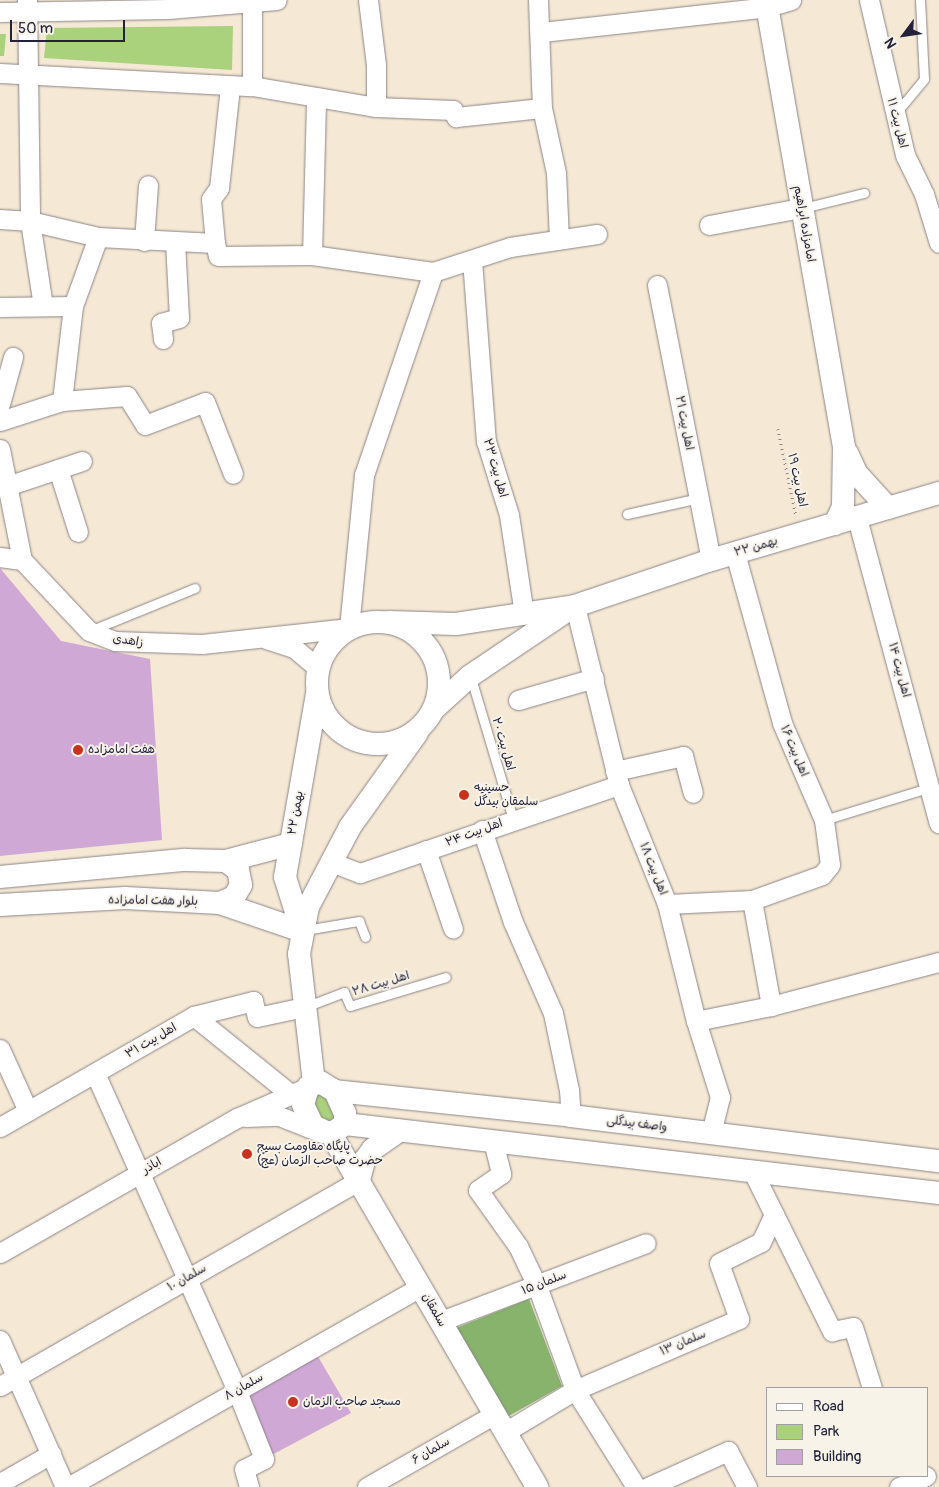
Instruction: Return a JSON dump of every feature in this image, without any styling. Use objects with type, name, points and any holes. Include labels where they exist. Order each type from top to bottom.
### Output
[{"type":"street","points":[[0,12],[27,5],[168,8],[277,0]]},
{"type":"street","points":[[368,0],[376,65],[376,107]]},
{"type":"street","points":[[538,0],[542,32],[542,108],[556,173],[559,238]]},
{"type":"street","points":[[542,32],[791,0]]},
{"type":"street","name":"اهل بیت ۱۱","points":[[869,0],[905,155],[924,194],[939,243]]},
{"type":"street","points":[[252,2],[252,86]]},
{"type":"street","name":"امامزاده ابراهیم","points":[[767,3],[801,208],[844,447],[846,486],[843,507],[835,524]]},
{"type":"street","points":[[27,5],[26,74],[30,221],[43,306]]},
{"type":"street","points":[[0,73],[252,86],[376,107],[453,110],[456,117],[542,108]]},
{"type":"street","points":[[230,86],[220,188],[212,199],[214,243],[218,256],[312,254],[433,272],[510,246],[597,234]]},
{"type":"street","points":[[312,254],[316,97]]},
{"type":"street","points":[[144,241],[148,185]]},
{"type":"street","points":[[710,225],[801,208]]},
{"type":"street","points":[[0,219],[30,221],[98,237],[144,241],[214,243]]},
{"type":"street","points":[[62,400],[73,306],[98,237]]},
{"type":"street","points":[[163,339],[161,323],[179,318],[175,242]]},
{"type":"street","name":"اهل بیت ۲۳","points":[[472,260],[486,440],[508,515],[524,614]]},
{"type":"street","points":[[349,628],[364,475],[433,272]]},
{"type":"street","name":"اهل بیت ۲۱","points":[[657,285],[711,560]]},
{"type":"street","points":[[0,306],[73,306]]},
{"type":"street","points":[[0,404],[13,357]]},
{"type":"street","points":[[0,421],[62,400],[127,396],[145,425],[205,402],[233,474]]},
{"type":"street","name":"امامزاده ابراهیم","points":[[844,447],[858,474],[888,508]]},
{"type":"street","points":[[0,449],[22,560],[0,557]]},
{"type":"street","points":[[8,486],[82,461]]},
{"type":"street","points":[[58,469],[78,532]]},
{"type":"street","name":"۲۲ بهمن","points":[[389,622],[456,624],[576,606],[711,560],[939,493]]},
{"type":"street","name":"اهل بیت ۱۴","points":[[857,518],[931,787],[939,823]]},
{"type":"street","name":"اهل بیت ۱۶","points":[[667,904],[752,900],[822,875],[830,865],[824,820],[782,722],[735,553]]},
{"type":"street","name":"زاهدی","points":[[22,560],[89,631],[115,641],[153,645],[202,644],[349,628]]},
{"type":"street","name":"۲۲ بهمن","points":[[435,708],[470,676],[576,606]]},
{"type":"street","name":"اهل بیت ۱۸","points":[[576,606],[617,778],[667,904],[696,1021],[720,1097],[711,1133]]},
{"type":"street","points":[[369,621],[389,622],[414,633],[433,654],[440,680],[435,708],[418,730],[396,742],[370,744],[345,736],[326,718],[317,694],[318,667],[329,644],[349,628],[369,621]]},
{"type":"street","name":"زاهدی","points":[[258,637],[294,648],[318,667]]},
{"type":"street","points":[[518,700],[594,678]]},
{"type":"street","name":"۲۲ بهمن","points":[[302,931],[285,877],[317,694]]},
{"type":"street","name":"۲۲ بهمن","points":[[332,1130],[313,1126],[303,1105],[304,1007],[299,954],[302,931],[308,906],[350,827],[418,730]]},
{"type":"street","name":"اهل بیت ۲۴","points":[[331,862],[360,873],[512,819],[617,778],[683,756],[693,793]]},
{"type":"street","points":[[482,830],[512,922],[553,1013],[570,1090],[571,1116]]},
{"type":"street","points":[[0,876],[185,860],[226,861],[291,844]]},
{"type":"street","points":[[426,850],[454,929]]},
{"type":"street","points":[[220,902],[234,897],[241,884],[238,870],[226,861]]},
{"type":"street","name":"بلوار هفت امامزاده","points":[[0,905],[124,898],[220,902],[302,931]]},
{"type":"street","points":[[752,900],[771,1006]]},
{"type":"street","points":[[696,1021],[771,1006],[939,962]]},
{"type":"street","name":"اهل بیت ۳۱","points":[[0,1127],[194,1016],[253,1001],[257,1017],[304,1007]]},
{"type":"street","points":[[194,1016],[303,1088]]},
{"type":"street","points":[[0,1049],[28,1111]]},
{"type":"street","points":[[95,1073],[237,1391],[264,1458],[244,1470],[249,1487]]},
{"type":"street","name":"واصف بیدگلی","points":[[303,1088],[328,1084],[335,1091],[571,1116],[939,1161]]},
{"type":"street","name":"اباذر","points":[[0,1253],[238,1118],[303,1088]]},
{"type":"street","points":[[332,1130],[345,1113],[335,1091]]},
{"type":"street","points":[[238,1118],[279,1116],[332,1130],[399,1131],[939,1193]]},
{"type":"street","name":"سلمقان","points":[[332,1130],[358,1180],[537,1487]]},
{"type":"street","points":[[358,1180],[364,1161],[373,1149],[399,1131]]},
{"type":"street","points":[[493,1142],[500,1174],[478,1190],[518,1246],[537,1286],[575,1390],[636,1487]]},
{"type":"street","points":[[888,1187],[889,1154]]},
{"type":"street","points":[[753,1172],[832,1331],[853,1328],[872,1387]]},
{"type":"street","name":"سلمان ۱۰","points":[[0,1386],[358,1180]]},
{"type":"street","name":"سلمان ۱۳","points":[[500,1423],[739,1319],[719,1263],[761,1242],[774,1214]]},
{"type":"street","name":"سلمان ۱۵","points":[[440,1321],[537,1286],[646,1243]]},
{"type":"street","name":"سلمان ۸","points":[[66,1487],[420,1287]]},
{"type":"street","points":[[0,1340],[66,1487]]},
{"type":"street","name":"سلمان ۶","points":[[367,1487],[500,1423]]},
{"type":"street","points":[[648,1487],[728,1451],[747,1487]]},
{"type":"street","points":[[0,1483],[51,1454]]},
{"type":"street","points":[[901,1483],[920,1477]]},
{"type":"lane","points":[[896,113],[924,79],[920,0]]},
{"type":"lane","points":[[801,208],[864,194]]},
{"type":"lane","points":[[627,514],[699,498]]},
{"type":"lane","points":[[89,631],[196,588]]},
{"type":"lane","name":"اهل بیت ۲۰","points":[[470,676],[512,819]]},
{"type":"lane","points":[[824,820],[931,787]]},
{"type":"lane","points":[[302,931],[359,921],[365,937]]},
{"type":"lane","name":"اهل بیت ۲۸","points":[[304,1007],[344,992],[350,1006],[446,977]]},
{"type":"path","name":"اهل بیت ۱۹","points":[[778,428],[800,534]]},
{"type":"green space","points":[[233,26],[232,70],[44,58],[47,28]]},
{"type":"green space","points":[[0,34],[6,34],[4,56],[0,56]]},
{"type":"green space","points":[[325,1092],[338,1117],[330,1127],[310,1108],[316,1093]]},
{"type":"green space","points":[[529,1299],[562,1386],[507,1417],[456,1328]]},
{"type":"building","name":"هفت امامزاده","points":[[0,568],[61,641],[150,659],[162,840],[0,856]]},
{"type":"building","name":"مسجد صاحب الزمان","points":[[313,1348],[351,1413],[264,1459],[237,1391]]},
{"type":"place","name":"هفت امامزاده","points":[[78,750]]},
{"type":"place","name":"حسینیه سلمقان بیدگل","points":[[464,795]]},
{"type":"place","name":"پایگاه مقاومت بسیج حضرت صاحب الزمان (عج)","points":[[247,1154]]},
{"type":"place","name":"مسجد صاحب الزمان","points":[[293,1402]]}]
